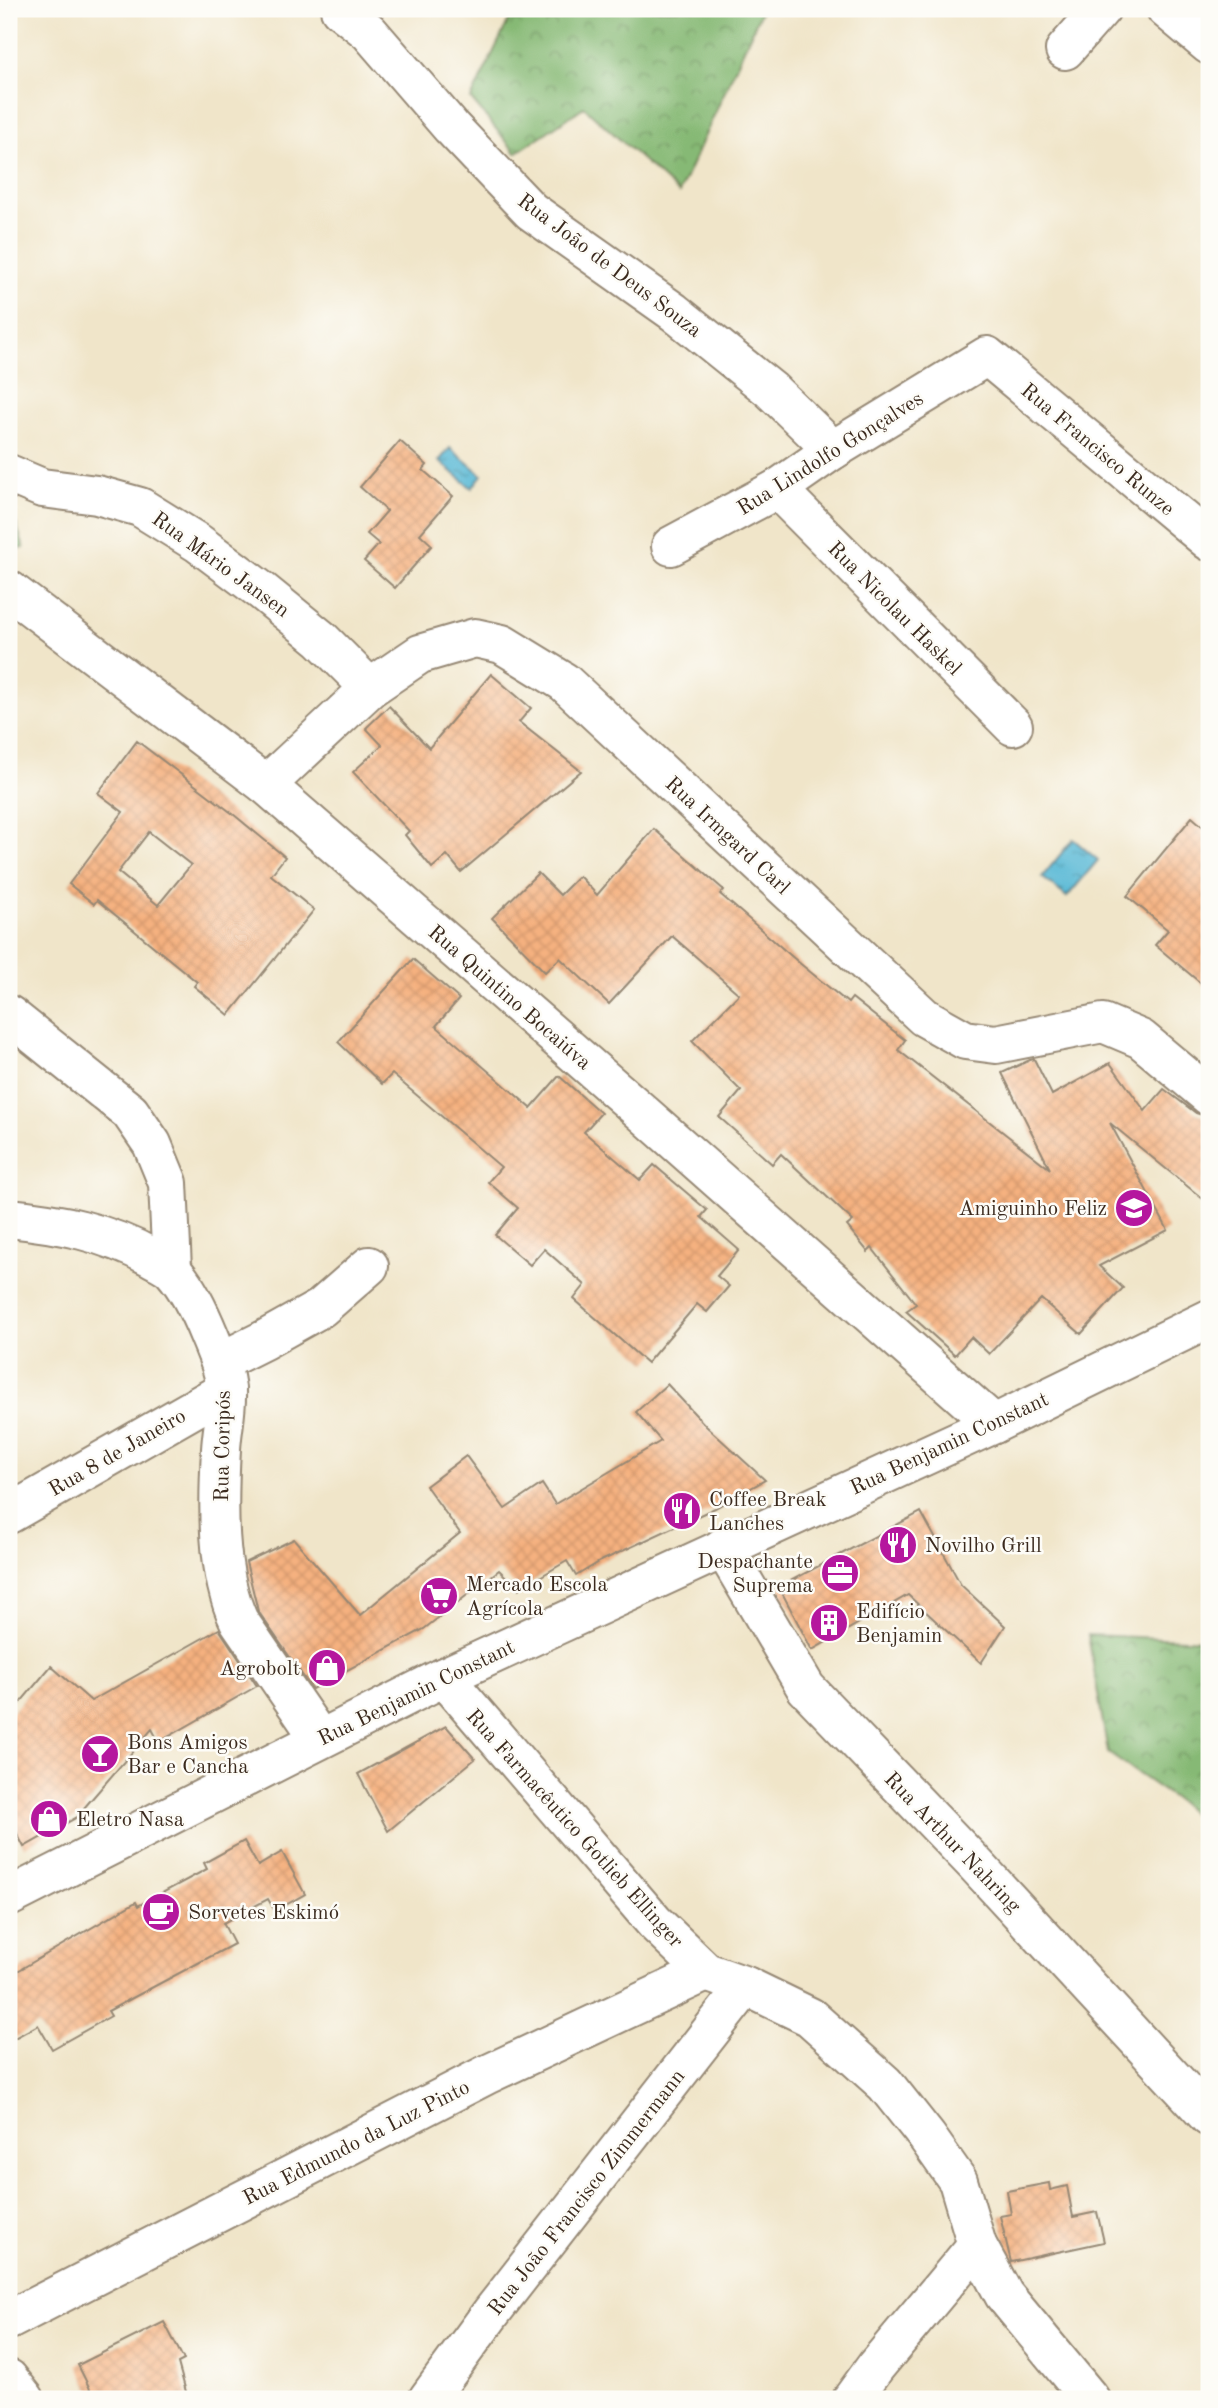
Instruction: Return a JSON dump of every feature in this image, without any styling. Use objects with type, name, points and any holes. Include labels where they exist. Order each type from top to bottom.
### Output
[{"type":"street","name":"Rua João de Deus Souza","points":[[340,9],[369,32],[451,127],[531,211],[674,312],[771,390],[833,450]]},
{"type":"street","points":[[1065,50],[1101,9]]},
{"type":"street","points":[[1166,9],[1209,45]]},
{"type":"street","name":"Rua Lindolfo Gonçalves","points":[[671,547],[777,489],[833,450],[987,356]]},
{"type":"street","name":"Rua Francisco Runze","points":[[987,356],[1209,541]]},
{"type":"street","name":"Rua Mário Jansen","points":[[9,474],[42,488],[97,495],[140,507],[198,543],[262,591],[321,639],[370,688]]},
{"type":"street","name":"Rua Nicolau Haskel","points":[[777,489],[1013,726]]},
{"type":"street","name":"Rua Quintino Bocaiúva","points":[[9,590],[266,785],[994,1424]]},
{"type":"street","name":"Rua Irmgard Carl","points":[[266,785],[370,688],[420,654],[475,638],[502,644],[564,682],[924,1017],[965,1040],[996,1044],[1103,1023],[1141,1039],[1209,1096]]},
{"type":"street","points":[[9,1016],[130,1112],[152,1144],[168,1183],[172,1269]]},
{"type":"street","name":"Rua Coripós","points":[[9,1217],[54,1222],[97,1233],[134,1248],[172,1269],[198,1308],[223,1376],[220,1516],[230,1601],[239,1621],[320,1739]]},
{"type":"street","name":"Rua 8 de Janeiro","points":[[9,1514],[223,1376],[264,1340],[321,1308],[369,1266]]},
{"type":"street","name":"Rua Benjamin Constant","points":[[9,1897],[444,1677],[994,1424],[1209,1320]]},
{"type":"street","name":"Rua Arthur Nahring","points":[[723,1547],[806,1688],[977,1866],[1209,2117]]},
{"type":"street","name":"Rua Farmacêutico Gotlieb Ellinger","points":[[444,1677],[655,1923],[706,1972],[746,1986],[810,2017],[885,2084],[958,2182],[977,2245],[1004,2295],[1090,2399]]},
{"type":"street","name":"Rua Edmundo da Luz Pinto","points":[[9,2320],[486,2075],[706,1972]]},
{"type":"street","name":"Rua João Francisco Zimmermann","points":[[428,2399],[491,2313],[746,1986]]},
{"type":"street","points":[[852,2399],[876,2366],[977,2245]]},
{"type":"street","points":[[9,2379],[25,2399]]},
{"type":"green space","points":[[514,9],[762,9],[679,193],[584,107],[516,153],[471,99]]},
{"type":"green space","points":[[9,503],[24,548],[9,550]]},
{"type":"green space","points":[[1088,1635],[1209,1640],[1209,1828],[1179,1802],[1108,1753]]},
{"type":"water","points":[[450,448],[482,475],[472,488],[439,461]]},
{"type":"water","points":[[1073,839],[1098,860],[1067,897],[1042,877]]},
{"type":"building","points":[[400,441],[427,465],[423,470],[453,496],[420,534],[432,545],[395,588],[364,561],[379,544],[367,534],[387,511],[360,487]]},
{"type":"building","points":[[491,674],[531,708],[519,722],[581,771],[461,872],[447,855],[432,868],[405,835],[409,831],[353,772],[382,745],[366,728],[389,706],[429,748]]},
{"type":"building","points":[[137,741],[285,857],[271,875],[314,910],[229,1015],[194,986],[197,982],[97,900],[94,904],[69,884],[123,812],[98,793]],"holes":[[[149,832],[191,865],[158,905],[118,872]]]},
{"type":"building","points":[[1192,817],[1209,832],[1209,990],[1155,945],[1168,930],[1127,896]]},
{"type":"building","points":[[654,829],[724,890],[720,894],[797,961],[848,1003],[852,998],[905,1040],[898,1050],[1050,1169],[1002,1073],[1030,1060],[1034,1059],[1052,1095],[1110,1063],[1145,1111],[1164,1089],[1196,1113],[1209,1117],[1209,1204],[1110,1123],[1168,1230],[1099,1266],[1123,1288],[1081,1334],[1041,1299],[989,1354],[971,1337],[955,1355],[906,1311],[916,1304],[872,1248],[868,1252],[847,1226],[853,1221],[781,1154],[772,1164],[719,1117],[741,1091],[692,1041],[739,994],[672,936],[609,1004],[560,958],[545,972],[492,918],[538,873],[560,895],[579,876],[597,895]]},
{"type":"building","points":[[413,959],[459,999],[436,1026],[531,1108],[559,1076],[601,1113],[584,1132],[640,1180],[654,1165],[707,1210],[701,1217],[739,1250],[717,1276],[729,1286],[707,1312],[697,1304],[647,1363],[574,1299],[585,1285],[544,1249],[530,1265],[495,1235],[518,1208],[488,1182],[501,1167],[392,1074],[382,1084],[338,1042]]},
{"type":"building","points":[[667,1384],[706,1426],[765,1480],[715,1508],[601,1561],[576,1576],[567,1561],[519,1589],[499,1570],[424,1629],[312,1689],[258,1611],[246,1562],[294,1539],[360,1615],[460,1533],[426,1486],[466,1456],[505,1509],[542,1484],[555,1504],[661,1441],[636,1412]]},
{"type":"building","points":[[921,1512],[961,1585],[1005,1626],[981,1663],[908,1595],[812,1650],[779,1587]]},
{"type":"building","points":[[219,1629],[257,1686],[159,1742],[152,1729],[84,1808],[86,1812],[24,1847],[9,1818],[9,1716],[51,1666],[91,1701]]},
{"type":"building","points":[[446,1726],[475,1759],[388,1831],[358,1774]]},
{"type":"building","points":[[244,1841],[258,1866],[282,1852],[305,1894],[275,1911],[268,1899],[223,1923],[234,1944],[108,2011],[111,2016],[52,2049],[38,2025],[9,2041],[9,1976],[136,1902],[138,1906],[207,1869],[204,1863]]},
{"type":"building","points":[[1049,2183],[1050,2190],[1067,2186],[1073,2217],[1097,2212],[1104,2242],[1011,2262],[1000,2216],[1011,2214],[1007,2191]]},
{"type":"building","points":[[164,2322],[184,2360],[178,2363],[188,2399],[95,2399],[78,2365]]},
{"type":"place","name":"Amiguinho Feliz","points":[[1134,1208]]},
{"type":"place","name":"Coffee Break Lanches","points":[[682,1511]]},
{"type":"place","name":"Novilho Grill","points":[[898,1545]]},
{"type":"place","name":"Despachante Suprema","points":[[840,1573]]},
{"type":"place","name":"Mercado Escola Agrícola","points":[[439,1596]]},
{"type":"place","name":"Edifício Benjamin","points":[[829,1623]]},
{"type":"place","name":"Agrobolt","points":[[327,1668]]},
{"type":"place","name":"Bons Amigos Bar e Cancha","points":[[100,1754]]},
{"type":"place","name":"Eletro Nasa","points":[[49,1819]]},
{"type":"place","name":"Sorvetes Eskimó","points":[[161,1912]]}]
